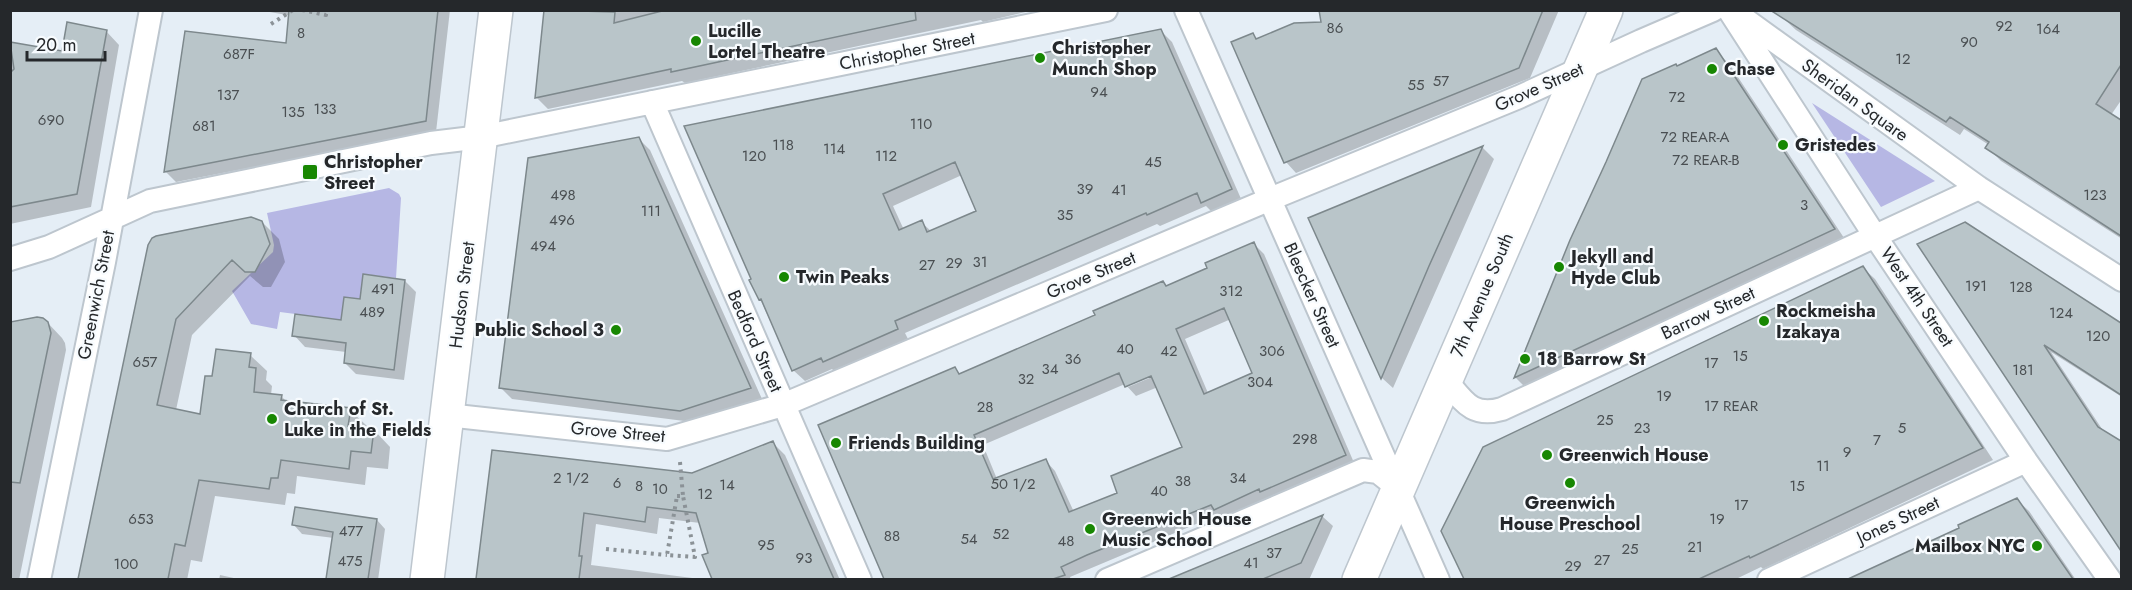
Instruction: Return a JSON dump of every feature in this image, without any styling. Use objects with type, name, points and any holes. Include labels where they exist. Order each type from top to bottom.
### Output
[{"type":"main road","name":"Hudson Street","points":[[428,579],[496,10]]},
{"type":"main road","name":"7th Avenue South","points":[[1359,579],[1606,10]]},
{"type":"street","name":"Greenwich Street","points":[[39,579],[151,10]]},
{"type":"street","name":"Christopher Street","points":[[10,259],[49,247],[150,201],[431,143],[481,137],[1106,10]]},
{"type":"street","name":"Bleecker Street","points":[[1186,10],[1438,579]]},
{"type":"street","name":"Grove Street","points":[[447,415],[667,439],[783,405],[1579,70],[1713,10]]},
{"type":"street","name":"Sheridan Square","points":[[1731,10],[1978,188],[2121,280]]},
{"type":"street","name":"West 4th Street","points":[[1731,10],[1875,236],[2026,461],[2110,579]]},
{"type":"street","name":"Bedford Street","points":[[652,102],[860,579]]},
{"type":"street","name":"Barrow Street","points":[[1445,380],[1474,410],[1488,412],[1502,409],[1978,188]]},
{"type":"street","name":"Jones Street","points":[[1769,579],[2026,461]]},
{"type":"street","points":[[1107,579],[1363,470],[1378,471],[1398,488]]},
{"type":"path","points":[[271,24],[293,10]]},
{"type":"path","points":[[302,10],[326,15],[326,10]]},
{"type":"path","points":[[606,549],[695,557],[683,496],[680,462]]},
{"type":"path","points":[[667,555],[677,496],[683,496]]},
{"type":"shaded area","points":[[1812,103],[1935,181],[1881,207]]},
{"type":"shaded area","points":[[389,188],[401,198],[396,278],[363,274],[360,299],[344,297],[341,320],[280,312],[277,329],[251,324],[232,291],[273,252],[274,245],[267,213]]},
{"type":"building","points":[[289,10],[438,10],[426,121],[164,172],[185,31],[286,43]]},
{"type":"building","points":[[544,10],[615,12],[614,23],[666,10],[915,10],[916,20],[671,72],[671,69],[535,98]]},
{"type":"building","points":[[1319,10],[1543,10],[1519,68],[1284,163],[1231,42],[1253,33],[1256,39],[1294,23],[1321,22]]},
{"type":"building","points":[[1770,10],[2121,10],[2121,65],[2096,104],[2121,120],[2121,236],[1985,148],[1989,142],[1950,117],[1946,122]]},
{"type":"building","points":[[67,22],[107,30],[77,194],[10,207],[10,73],[14,69],[10,42],[62,51]]},
{"type":"building","points":[[1161,29],[1232,189],[1201,203],[1197,193],[1147,215],[1146,213],[895,321],[898,329],[823,362],[821,358],[792,371],[761,299],[759,300],[749,280],[751,279],[684,126]],"holes":[[[955,162],[976,211],[927,232],[922,220],[899,230],[883,194]]]},
{"type":"building","points":[[1716,48],[1835,229],[1514,378],[1570,240],[1642,79]]},
{"type":"building","name":"Public School 3","points":[[639,137],[751,388],[680,411],[499,388],[528,158]]},
{"type":"building","points":[[1483,146],[1429,266],[1381,379],[1308,218]]},
{"type":"building","points":[[251,217],[262,221],[270,244],[255,272],[245,272],[232,260],[176,319],[157,405],[200,414],[205,376],[212,376],[216,349],[251,353],[249,367],[256,368],[254,392],[282,395],[281,400],[351,408],[348,426],[374,429],[371,453],[351,451],[349,469],[281,460],[278,478],[271,478],[269,489],[199,480],[185,546],[175,544],[168,579],[78,579],[148,245],[156,236]]},
{"type":"building","points":[[1965,222],[2121,323],[2121,395],[2044,345],[2098,427],[2121,441],[2121,551],[1917,244]]},
{"type":"building","points":[[1254,242],[1346,455],[1260,492],[1259,489],[1214,510],[1211,505],[1087,555],[1061,567],[1065,575],[1053,579],[884,579],[818,425],[955,367],[959,374],[1095,315],[1093,311],[1163,281],[1166,286],[1207,268],[1205,263]],"holes":[[[1224,308],[1252,373],[1204,394],[1176,329]],[[1119,373],[1125,387],[1151,376],[1182,447],[1111,476],[1117,493],[1069,512],[1046,459],[993,479],[974,435]]]},
{"type":"building","points":[[1863,266],[1983,448],[1750,558],[1749,556],[1699,579],[1464,579],[1441,531],[1483,447]]},
{"type":"building","points":[[363,274],[405,280],[394,370],[344,363],[346,343],[292,336],[295,314],[341,320],[344,297],[360,299]]},
{"type":"building","points":[[37,317],[48,322],[51,333],[20,483],[10,482],[10,322]]},
{"type":"building","points":[[773,441],[834,579],[712,579],[702,555],[708,553],[696,513],[647,507],[645,522],[584,513],[579,579],[476,579],[492,450],[692,473]]},
{"type":"building","points":[[2017,498],[2073,579],[1848,579],[1959,528],[1958,525]]},
{"type":"building","points":[[295,507],[377,519],[368,579],[326,579],[333,532],[292,525]]},
{"type":"building","points":[[1323,515],[1301,563],[1263,579],[1169,579]]},
{"type":"place","name":"Lucille Lortel Theatre","points":[[696,41]]},
{"type":"place","name":"Christopher Munch Shop","points":[[1040,58]]},
{"type":"place","name":"Chase","points":[[1712,69]]},
{"type":"place","name":"Gristedes","points":[[1783,145]]},
{"type":"place","name":"Christopher Street","points":[[310,172]]},
{"type":"place","name":"Jekyll and Hyde Club","points":[[1559,267]]},
{"type":"place","name":"Twin Peaks","points":[[784,277]]},
{"type":"place","name":"Rockmeisha Izakaya","points":[[1764,321]]},
{"type":"place","name":"Public School 3","points":[[616,330]]},
{"type":"place","name":"18 Barrow St","points":[[1525,359]]},
{"type":"place","name":"Church of St. Luke in the Fields","points":[[272,419]]},
{"type":"place","name":"Friends Building","points":[[836,443]]},
{"type":"place","name":"Greenwich House","points":[[1547,455]]},
{"type":"place","name":"Greenwich House Preschool","points":[[1570,483]]},
{"type":"place","name":"Greenwich House Music School","points":[[1090,529]]},
{"type":"place","name":"Mailbox NYC","points":[[2037,546]]}]
